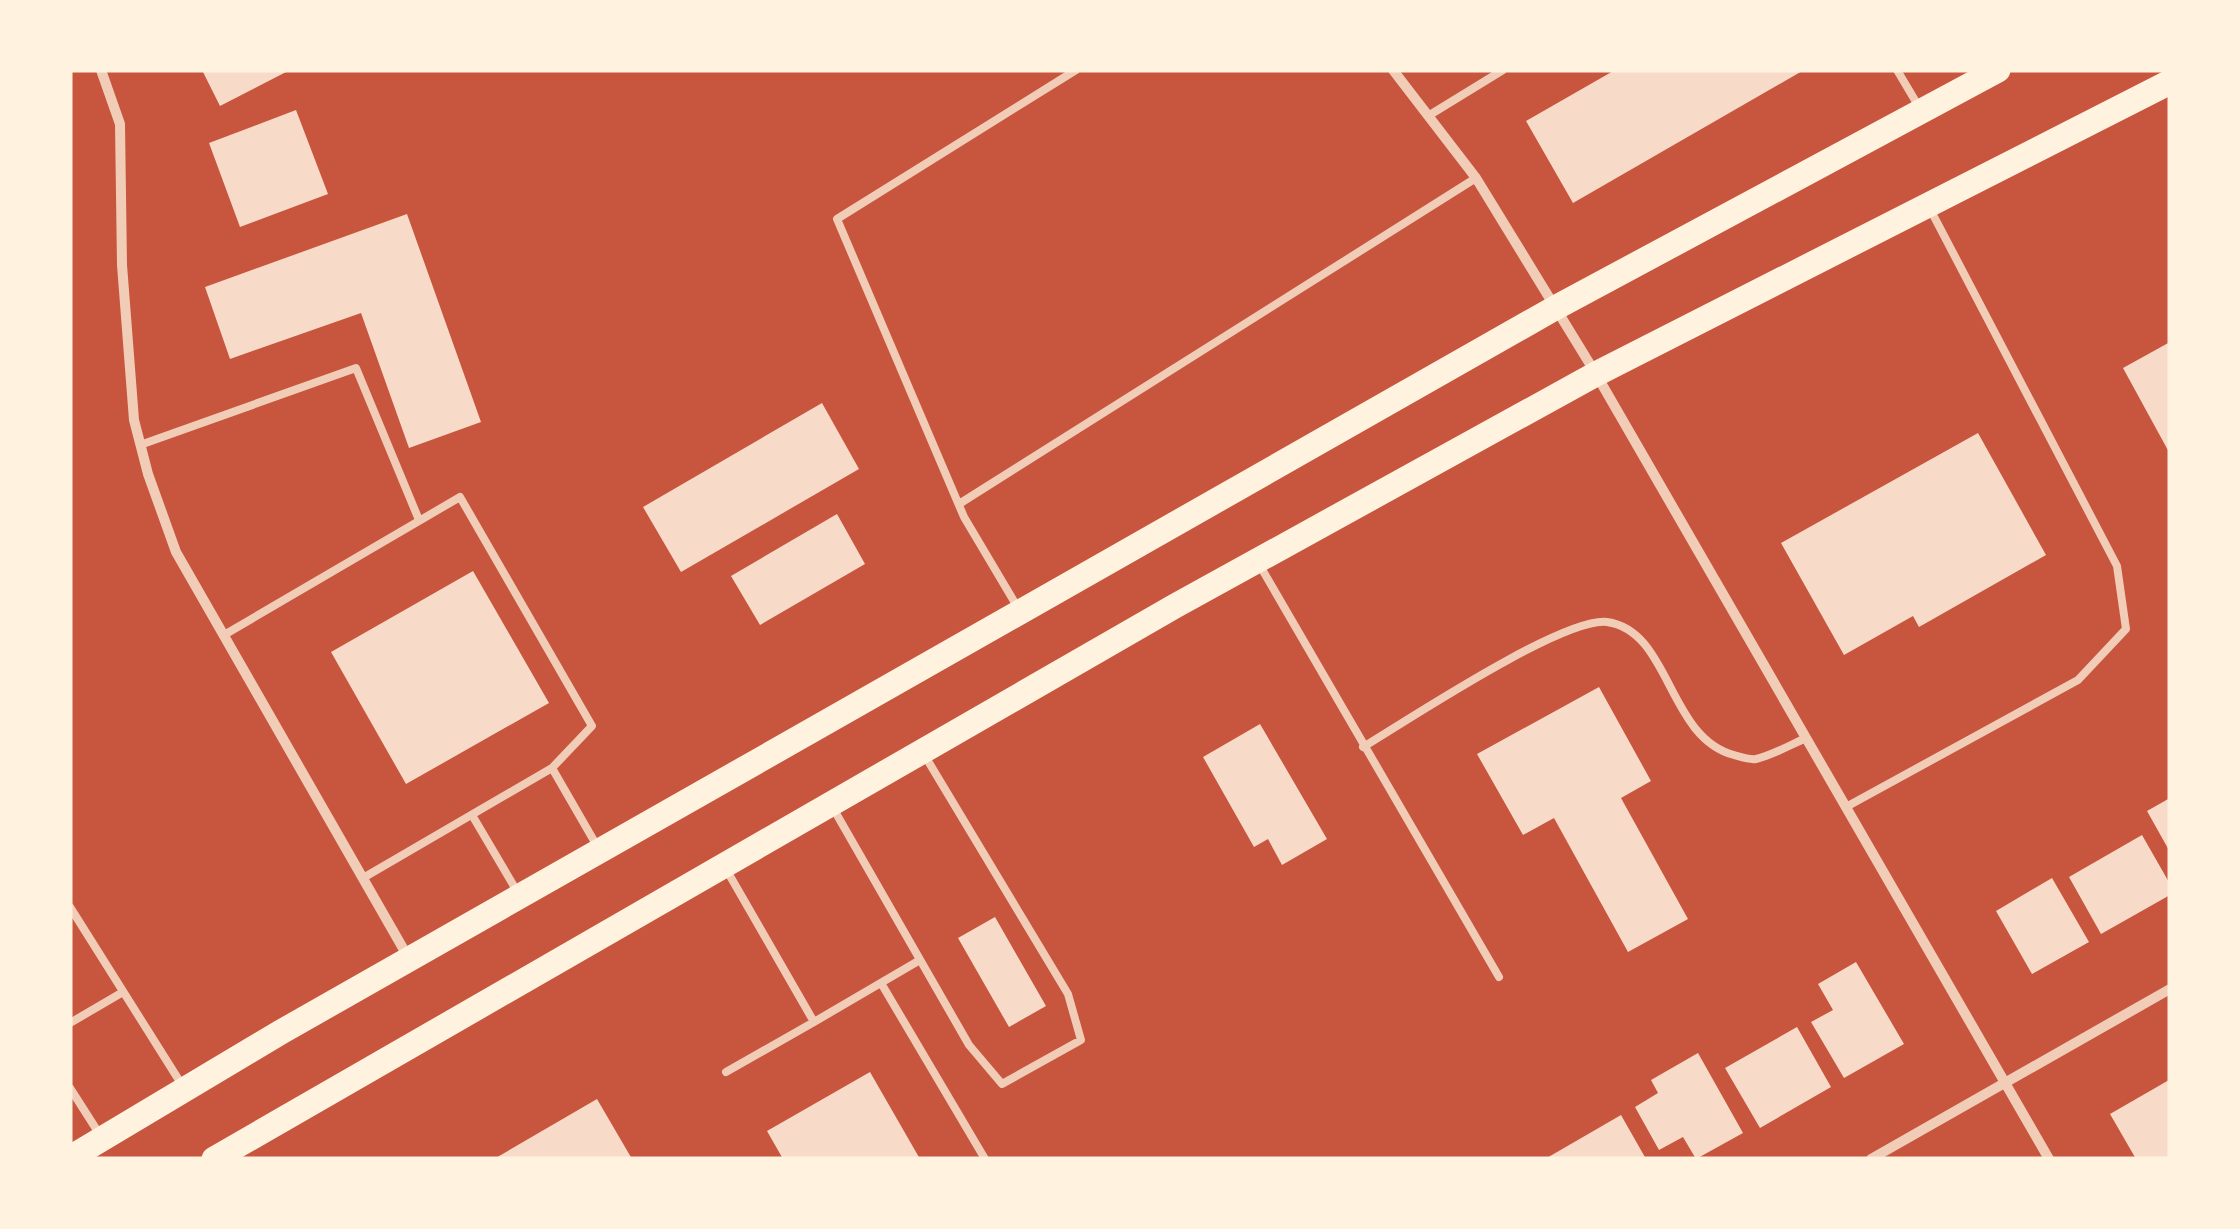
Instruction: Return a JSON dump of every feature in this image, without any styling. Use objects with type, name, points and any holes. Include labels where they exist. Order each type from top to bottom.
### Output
[{"type":"main road","points":[[70,1158],[409,959],[1554,308],[1998,70]]},
{"type":"main road","points":[[214,1159],[1256,560],[1596,374],[2170,82]]},
{"type":"street","points":[[101,70],[120,124],[122,266],[134,420],[148,474],[176,552],[409,959]]},
{"type":"street","points":[[1392,70],[1476,178],[1596,374],[2049,1159]]},
{"type":"street","points":[[1870,1159],[2170,989]]},
{"type":"lane","points":[[1020,612],[959,504],[837,219],[1076,70]]},
{"type":"lane","points":[[1428,116],[1503,70]]},
{"type":"lane","points":[[1897,70],[1921,111]]},
{"type":"lane","points":[[959,504],[1476,178]]},
{"type":"lane","points":[[1846,807],[2078,680],[2126,629],[2117,566],[1927,203]]},
{"type":"lane","points":[[140,444],[356,368],[419,520]]},
{"type":"lane","points":[[224,636],[460,497],[592,726],[552,768],[362,878]]},
{"type":"lane","points":[[1256,560],[1499,977]]},
{"type":"lane","points":[[1364,747],[1565,630],[1606,622],[1634,632],[1652,656],[1687,720],[1716,750],[1752,760],[1806,738]]},
{"type":"lane","points":[[830,804],[969,1046],[1002,1084],[1081,1040],[1068,994],[922,752]]},
{"type":"lane","points":[[552,768],[600,851]]},
{"type":"lane","points":[[472,815],[520,897]]},
{"type":"lane","points":[[724,866],[814,1022]]},
{"type":"lane","points":[[70,907],[184,1090]]},
{"type":"lane","points":[[726,1072],[920,960]]},
{"type":"lane","points":[[881,983],[985,1159]]},
{"type":"lane","points":[[70,1024],[123,992]]},
{"type":"lane","points":[[70,1088],[102,1139]]},
{"type":"building","points":[[202,70],[290,70],[220,106]]},
{"type":"building","points":[[1615,70],[1804,70],[1573,203],[1526,121]]},
{"type":"building","points":[[296,110],[328,194],[240,227],[209,143]]},
{"type":"building","points":[[407,214],[481,422],[409,448],[361,313],[230,359],[205,287]]},
{"type":"building","points":[[2170,342],[2170,454],[2123,368]]},
{"type":"building","points":[[822,403],[859,469],[681,572],[643,507]]},
{"type":"building","points":[[1978,433],[2046,555],[1919,627],[1913,616],[1844,655],[1781,543]]},
{"type":"building","points":[[837,514],[865,564],[760,625],[731,576]]},
{"type":"building","points":[[473,571],[549,703],[406,784],[331,652]]},
{"type":"building","points":[[1599,687],[1651,781],[1621,798],[1688,919],[1628,952],[1554,818],[1523,835],[1477,754]]},
{"type":"building","points":[[1260,724],[1327,839],[1282,865],[1268,839],[1254,847],[1203,757]]},
{"type":"building","points":[[2170,798],[2170,852],[2147,811]]},
{"type":"building","points":[[2142,835],[2170,884],[2170,895],[2101,934],[2069,877]]},
{"type":"building","points":[[2052,878],[2089,942],[2032,974],[1996,911]]},
{"type":"building","points":[[995,917],[1046,1006],[1009,1027],[958,938]]},
{"type":"building","points":[[1856,962],[1904,1044],[1844,1078],[1811,1022],[1833,1010],[1818,984]]},
{"type":"building","points":[[1797,1027],[1831,1087],[1760,1128],[1725,1068]]},
{"type":"building","points":[[1698,1053],[1743,1133],[1696,1159],[1683,1137],[1659,1150],[1635,1107],[1658,1093],[1651,1080]]},
{"type":"building","points":[[870,1072],[920,1159],[783,1159],[767,1131]]},
{"type":"building","points":[[2169,1080],[2170,1159],[2136,1159],[2110,1114]]},
{"type":"building","points":[[597,1099],[632,1159],[494,1159]]},
{"type":"building","points":[[1621,1115],[1646,1159],[1545,1159]]}]
